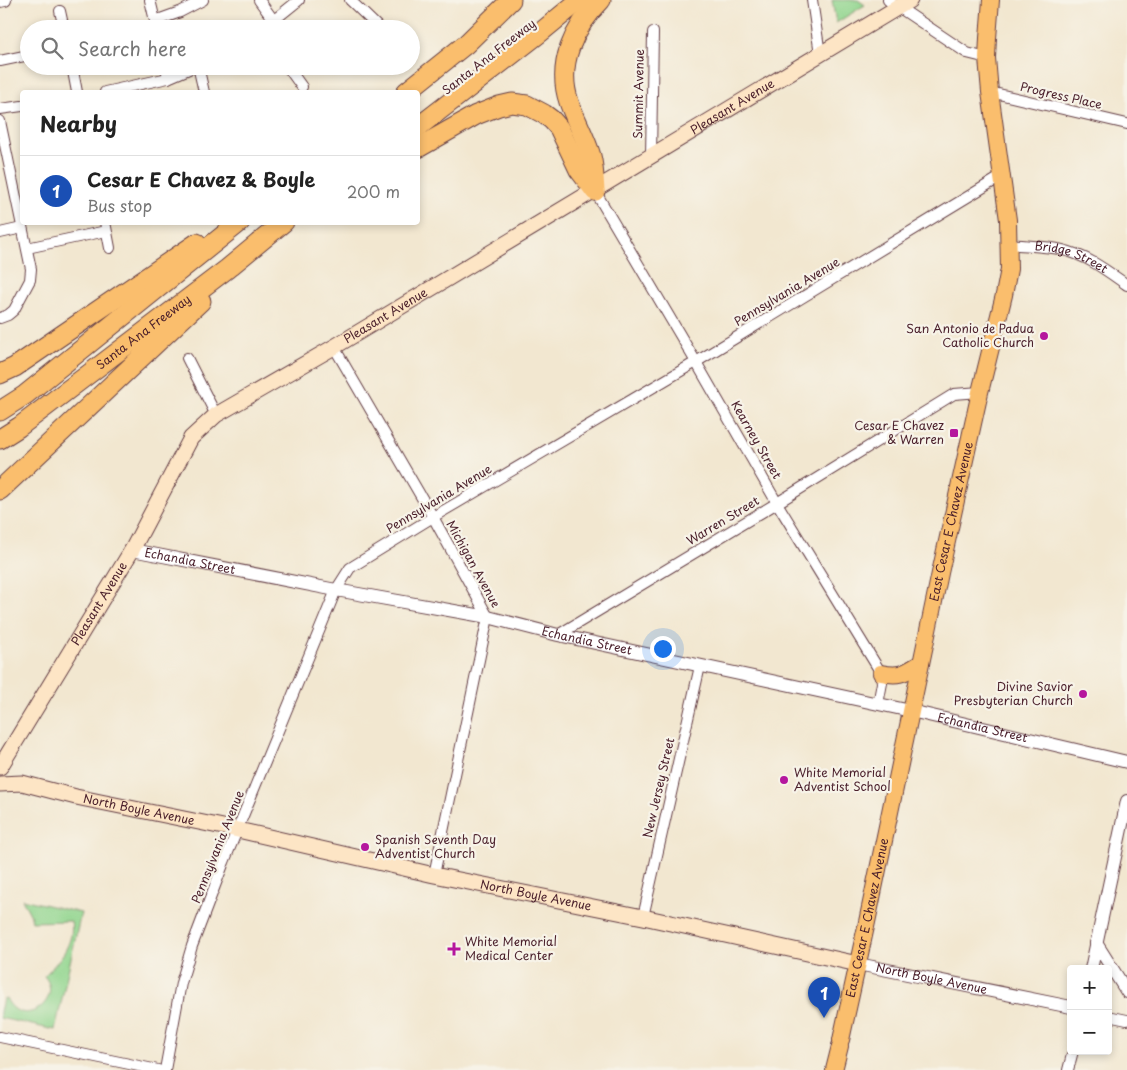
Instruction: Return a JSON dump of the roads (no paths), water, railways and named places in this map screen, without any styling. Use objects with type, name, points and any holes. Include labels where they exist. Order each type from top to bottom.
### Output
[{"type":"highway","name":"Santa Ana Freeway","points":[[408,90],[466,44],[511,0]]},
{"type":"highway","name":"Santa Ana Freeway","points":[[420,111],[560,0]]},
{"type":"highway","points":[[420,125],[580,0]]},
{"type":"highway","points":[[595,191],[591,156],[569,101],[564,73],[572,40],[587,16],[601,0]]},
{"type":"highway","points":[[420,147],[476,115],[499,106],[512,103],[527,105],[544,114],[559,128],[579,170],[595,191]]},
{"type":"highway","points":[[0,374],[207,236],[230,225]]},
{"type":"highway","name":"Santa Ana Freeway","points":[[0,411],[25,395],[236,225]]},
{"type":"highway","name":"Santa Ana Freeway","points":[[0,439],[27,421],[227,269],[280,225]]},
{"type":"highway","points":[[0,490],[204,299],[227,269]]},
{"type":"main road","name":"East Cesar E Chavez Avenue","points":[[834,1070],[980,392],[1009,268],[1008,220],[987,58],[991,0]]},
{"type":"main road","name":"Pleasant Avenue","points":[[0,767],[132,550],[192,438],[216,415],[595,191],[820,54],[899,2]]},
{"type":"main road","points":[[881,673],[893,675],[904,673],[921,663]]},
{"type":"main road","name":"North Boyle Avenue","points":[[0,784],[22,783],[76,797],[238,830],[434,875],[643,917],[858,964]]},
{"type":"street","points":[[0,1],[5,0]]},
{"type":"street","points":[[150,0],[155,20]]},
{"type":"street","points":[[165,20],[203,0]]},
{"type":"street","points":[[259,0],[273,20]]},
{"type":"street","points":[[275,20],[299,0]]},
{"type":"street","points":[[350,0],[371,20]]},
{"type":"street","points":[[812,0],[820,54]]},
{"type":"street","points":[[899,2],[967,53],[987,58]]},
{"type":"street","points":[[60,11],[62,20]]},
{"type":"street","name":"Summit Avenue","points":[[651,156],[653,32]]},
{"type":"street","points":[[0,61],[20,57]]},
{"type":"street","points":[[74,75],[77,90]]},
{"type":"street","points":[[114,90],[175,75]]},
{"type":"street","points":[[199,75],[203,90]]},
{"type":"street","points":[[294,75],[302,86]]},
{"type":"street","name":"Progress Place","points":[[990,92],[1127,124]]},
{"type":"street","points":[[0,109],[20,106]]},
{"type":"street","points":[[0,121],[3,146],[20,219]]},
{"type":"street","name":"Pennsylvania Avenue","points":[[165,1070],[181,983],[192,946],[336,590],[350,568],[432,517],[696,362],[1002,176]]},
{"type":"street","name":"Kearney Street","points":[[595,191],[881,673]]},
{"type":"street","points":[[0,318],[14,310],[30,280],[31,268],[21,225]]},
{"type":"street","points":[[27,248],[105,227],[110,248]]},
{"type":"street","points":[[0,233],[22,228]]},
{"type":"street","name":"Bridge Street","points":[[1009,244],[1063,250],[1101,266],[1127,285]]},
{"type":"street","name":"Michigan Avenue","points":[[334,347],[488,616],[434,875]]},
{"type":"street","points":[[187,358],[216,415]]},
{"type":"street","name":"Warren Street","points":[[558,635],[954,394],[980,392]]},
{"type":"street","name":"Echandia Street","points":[[132,550],[336,590],[488,616],[558,635],[911,711],[1127,762]]},
{"type":"street","name":"New Jersey Street","points":[[643,917],[700,666]]},
{"type":"street","points":[[878,704],[882,684],[881,673]]},
{"type":"street","points":[[1092,965],[1127,801]]},
{"type":"street","points":[[1096,943],[1127,992]]},
{"type":"street","name":"North Boyle Avenue","points":[[858,964],[1067,1006]]},
{"type":"street","points":[[1112,1017],[1127,1020]]},
{"type":"street","points":[[0,1037],[158,1070]]},
{"type":"street","points":[[1068,1070],[1072,1055]]},
{"type":"place","name":"San Antonio de Padua Catholic Church","points":[[1044,336]]},
{"type":"place","name":"Cesar E Chavez & Warren","points":[[954,433]]},
{"type":"place","name":"Divine Savior Presbyterian Church","points":[[1083,694]]},
{"type":"place","name":"White Memorial Adventist School","points":[[784,780]]},
{"type":"place","name":"Spanish Seventh Day Adventist Church","points":[[365,847]]},
{"type":"place","name":"White Memorial Medical Center","points":[[454,949]]},
{"type":"place","name":"Cesar E Chavez & Boyle","points":[[824,1018]]}]
